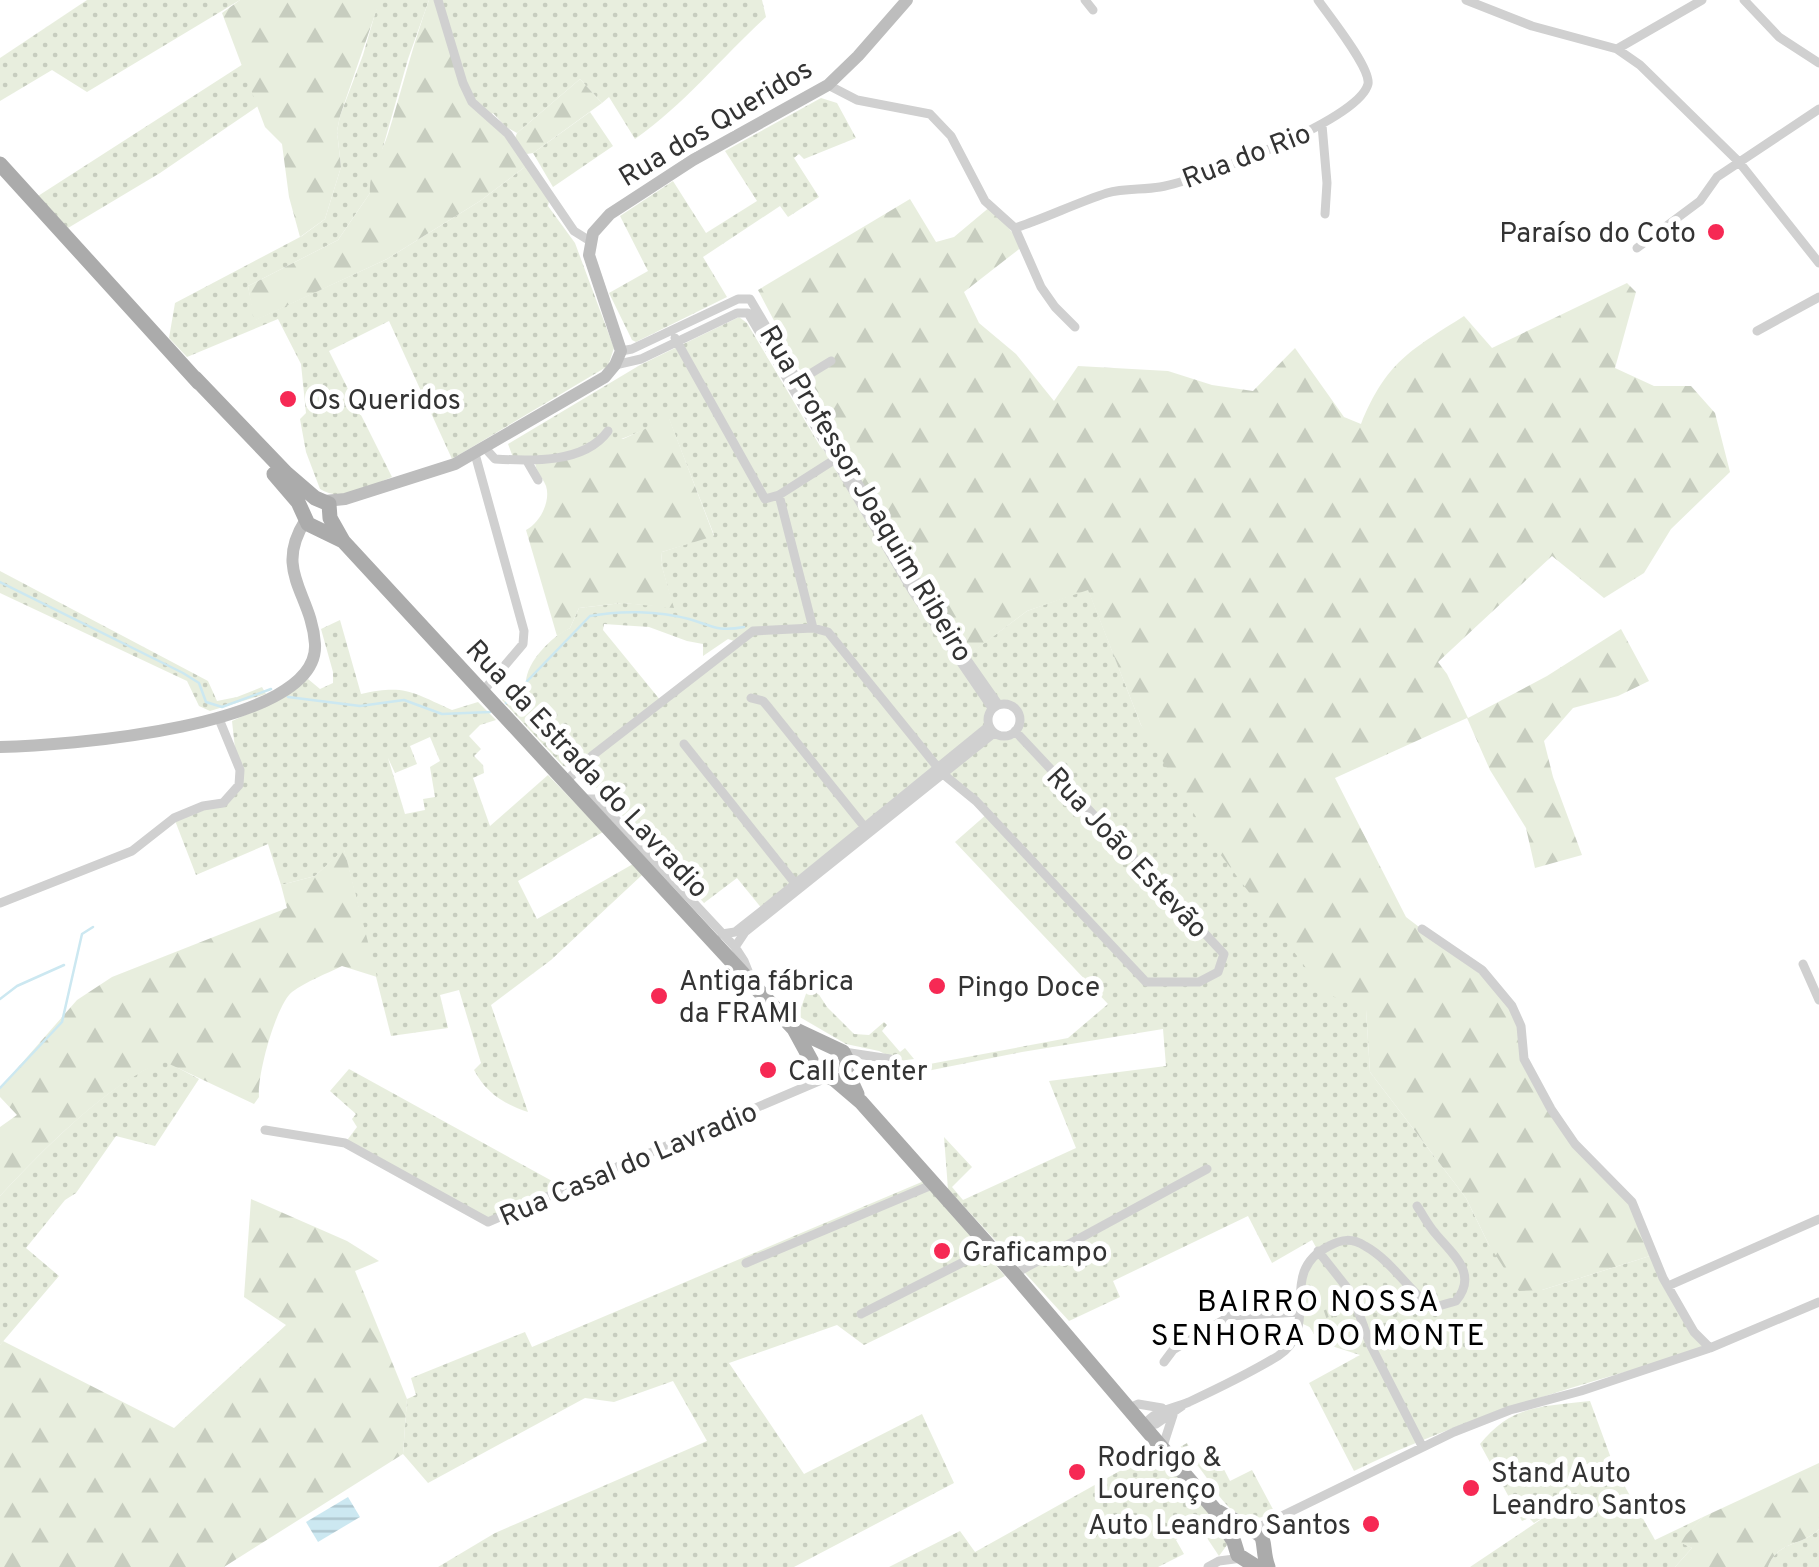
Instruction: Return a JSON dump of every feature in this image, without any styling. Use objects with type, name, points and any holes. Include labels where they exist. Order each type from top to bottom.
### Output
[{"type":"main road","name":"Rua da Estrada do Lavradio","points":[[0,164],[263,455],[794,1029],[832,1065],[1251,1554],[1260,1535],[1215,1510]]},
{"type":"main road","name":"Rua da Estrada do Lavradio","points":[[794,1029],[832,1065]]},
{"type":"street","points":[[0,748],[66,743],[219,720],[276,694],[314,660],[315,639],[291,558],[294,538],[318,514],[345,499],[444,468],[480,451],[605,377],[616,365],[620,351],[592,267],[590,241],[574,232],[508,134],[472,102],[438,0]]},
{"type":"street","name":"Rua dos Queridos","points":[[590,241],[610,214],[676,171],[832,82],[907,0]]},
{"type":"street","points":[[1085,0],[1092,10]]},
{"type":"street","name":"Rua do Rio","points":[[1015,228],[1111,192],[1161,187],[1194,177],[1322,126],[1350,105],[1366,89],[1369,80],[1318,0]]},
{"type":"street","points":[[1466,0],[1532,26],[1617,50],[1651,75],[1740,162],[1819,263]]},
{"type":"street","points":[[1617,50],[1702,0]]},
{"type":"street","points":[[1744,0],[1779,37],[1819,63]]},
{"type":"street","points":[[832,82],[845,96],[930,114],[950,136],[985,201],[1015,228],[1041,287],[1075,326]]},
{"type":"street","points":[[1637,248],[1700,201],[1717,177],[1819,109]]},
{"type":"street","points":[[1322,126],[1325,214]]},
{"type":"street","points":[[1756,331],[1819,297]]},
{"type":"street","name":"Rua Professor Joaquim Ribeiro","points":[[620,351],[632,349],[738,299],[750,300],[935,614],[995,706]]},
{"type":"street","name":"Rua Professor Joaquim Ribeiro","points":[[616,365],[678,344],[736,313],[748,313],[913,592],[995,706]]},
{"type":"street","points":[[693,320],[699,333]]},
{"type":"street","points":[[672,331],[765,499],[834,460]]},
{"type":"street","points":[[800,380],[832,360]]},
{"type":"street","points":[[480,451],[495,459],[535,462],[598,444],[608,431]]},
{"type":"street","points":[[480,451],[524,631],[523,644],[484,690]]},
{"type":"street","points":[[527,461],[538,480]]},
{"type":"street","points":[[779,494],[813,628]]},
{"type":"street","points":[[566,781],[753,631],[813,628],[828,632],[941,771]]},
{"type":"street","points":[[751,698],[770,708],[867,830]]},
{"type":"street","points":[[1009,704],[1017,709],[1020,719],[1016,731],[1006,736],[992,730],[987,720],[995,706],[1009,704]]},
{"type":"street","points":[[0,903],[132,851],[174,818],[223,803],[239,785],[240,770],[219,720]]},
{"type":"street","points":[[734,948],[745,932],[798,886],[992,730]]},
{"type":"street","name":"Rua João Estevão","points":[[941,771],[976,802],[1146,982],[1199,982],[1218,972],[1224,954],[1016,731]]},
{"type":"street","points":[[684,744],[798,886]]},
{"type":"street","points":[[583,799],[597,799],[722,934],[744,961],[752,983]]},
{"type":"street","points":[[722,934],[735,932],[798,886]]},
{"type":"street","points":[[1422,929],[1482,970],[1512,1006],[1521,1026],[1524,1059],[1533,1076],[1575,1144],[1632,1202],[1668,1286],[1694,1332],[1710,1348]]},
{"type":"street","points":[[1803,964],[1819,1000]]},
{"type":"street","points":[[832,1065],[864,1055],[890,1059]]},
{"type":"street","name":"Rua Casal do Lavradio","points":[[265,1130],[345,1144],[488,1222],[804,1086],[832,1065]]},
{"type":"street","points":[[1014,1274],[1207,1169]]},
{"type":"street","points":[[746,1263],[934,1184]]},
{"type":"street","points":[[1129,1408],[1138,1404],[1162,1408],[1184,1404],[1282,1353],[1296,1339],[1304,1268],[1318,1251],[1339,1240],[1365,1245],[1426,1304],[1436,1307],[1456,1301],[1466,1285],[1464,1270],[1417,1206]]},
{"type":"street","points":[[1668,1286],[1819,1220]]},
{"type":"street","points":[[861,1314],[991,1248]]},
{"type":"street","points":[[1318,1251],[1352,1294],[1370,1344],[1422,1446]]},
{"type":"street","points":[[1250,1530],[1282,1518],[1422,1446],[1510,1410],[1581,1392],[1710,1348],[1819,1302]]},
{"type":"street","points":[[1164,1362],[1173,1350],[1230,1316],[1300,1312]]},
{"type":"street","points":[[1143,1426],[1173,1415],[1184,1404]]},
{"type":"street","points":[[1143,1426],[1162,1408]]},
{"type":"street","points":[[1162,1449],[1173,1415]]},
{"type":"street","points":[[1208,1567],[1251,1554],[1282,1518]]},
{"type":"green space","points":[[87,0],[240,0],[87,92],[52,70],[0,101],[0,58]]},
{"type":"green space","points":[[240,0],[380,0],[340,116],[337,131],[341,167],[325,219],[300,237],[289,197],[282,144],[265,127],[222,13]]},
{"type":"green space","points":[[379,0],[429,0],[370,193],[338,240],[248,286],[255,320],[387,259],[480,201],[530,163],[550,197],[548,206],[575,243],[614,348],[608,366],[452,459],[389,321],[329,351],[392,477],[337,494],[320,489],[306,452],[300,419],[306,413],[301,364],[278,319],[187,357],[169,338],[175,303],[302,236],[325,219],[341,167],[337,131],[340,116]]},
{"type":"green space","points":[[429,0],[438,0],[472,102],[530,163],[480,201],[387,259],[254,321],[248,286],[338,240],[370,193],[373,171]]},
{"type":"green space","points":[[437,0],[762,0],[766,17],[686,96],[635,139],[609,97],[602,103],[580,79],[517,133],[472,102]]},
{"type":"green space","points":[[251,59],[267,100],[160,173],[68,228],[38,196]]},
{"type":"green space","points":[[580,79],[602,103],[527,154],[515,138],[517,133]]},
{"type":"green space","points":[[821,98],[837,103],[856,138],[804,159],[799,154],[794,158],[819,197],[788,217],[780,206],[703,257],[727,297],[636,342],[632,340],[609,293],[648,271],[620,216],[673,181],[706,233],[757,201],[725,151]]},
{"type":"green space","points":[[590,112],[613,146],[553,187],[533,153]]},
{"type":"green space","points":[[910,199],[936,242],[954,237],[991,206],[1023,246],[964,292],[979,323],[1016,354],[1054,401],[1078,366],[1168,371],[1212,385],[1253,391],[1295,348],[1344,417],[1361,424],[1380,386],[1402,360],[1464,316],[1492,348],[1627,283],[1636,292],[1615,368],[1654,386],[1691,386],[1715,413],[1730,472],[1671,529],[1644,573],[1604,598],[1552,556],[1438,662],[1468,718],[1547,676],[1621,629],[1649,681],[1618,696],[1573,708],[1544,741],[1582,855],[1535,868],[1526,828],[1490,770],[1467,718],[1335,778],[1406,917],[1500,989],[1521,1026],[1524,1059],[1575,1144],[1632,1202],[1653,1255],[1542,1290],[1519,1291],[1489,1245],[1466,1198],[1370,1072],[1366,1010],[1325,993],[1211,842],[1141,725],[1088,590],[1027,611],[965,658],[856,477],[758,290]]},
{"type":"green space","points":[[739,317],[747,323],[820,446],[840,469],[960,661],[1027,611],[1088,589],[1141,725],[1366,1009],[1370,1072],[1466,1198],[1489,1245],[1542,1290],[1653,1255],[1663,1278],[1710,1348],[1485,1416],[1354,1471],[1309,1383],[1360,1355],[1319,1342],[1300,1312],[1318,1251],[1312,1240],[1272,1263],[1248,1216],[1113,1281],[1120,1297],[1069,1321],[948,1189],[944,1137],[972,1167],[952,1187],[963,1200],[1076,1148],[1049,1081],[1166,1066],[1163,1029],[927,1071],[919,1066],[1068,1038],[1108,1004],[955,842],[987,814],[943,774],[994,733],[1006,736],[1015,731],[1020,719],[1017,709],[1004,703],[993,708],[989,726],[763,910],[737,878],[704,903],[579,769],[563,766],[502,700],[526,683],[535,658],[570,628],[579,608],[622,603],[673,607],[661,563],[662,552],[714,535],[669,419],[573,454],[514,460],[508,444],[640,365]],"holes":[[[604,624],[649,627],[703,644],[703,656],[728,639],[737,642],[661,701],[603,630]]]},
{"type":"green space","points":[[669,418],[714,536],[662,552],[661,563],[674,608],[622,603],[579,608],[570,628],[557,636],[526,530],[540,517],[547,498],[535,462],[602,438],[623,439]]},
{"type":"green space","points":[[0,571],[208,681],[217,701],[262,687],[266,694],[210,711],[199,706],[187,681],[0,593]]},
{"type":"green space","points":[[340,620],[361,694],[399,690],[452,710],[478,702],[496,720],[480,725],[469,736],[481,749],[474,756],[483,765],[484,773],[473,778],[490,826],[548,775],[603,832],[518,881],[537,919],[633,864],[642,875],[551,960],[491,1005],[528,1112],[496,1097],[474,1070],[481,1063],[459,990],[440,995],[448,1028],[391,1036],[344,850],[315,876],[281,885],[268,844],[196,875],[174,818],[223,803],[239,785],[232,721],[285,697],[308,679],[320,689],[333,683],[321,629]],"holes":[[[430,737],[440,761],[430,767],[435,797],[423,799],[425,810],[405,814],[388,758],[395,773],[417,764],[410,746]]]},
{"type":"green space","points":[[344,849],[377,977],[342,966],[292,992],[274,1025],[259,1097],[254,1104],[163,1061],[97,1103],[55,1139],[0,1196],[0,1127],[17,1115],[0,1097],[0,1088],[77,1000],[112,977],[287,908],[281,885],[315,876]]},
{"type":"green space","points":[[816,990],[854,1034],[869,1035],[884,1022],[887,1025],[882,1031],[900,1052],[905,1048],[914,1059],[899,1061],[879,1051],[846,1044],[798,1016],[807,991]]},
{"type":"green space","points":[[163,1060],[199,1079],[155,1146],[116,1136],[76,1193],[65,1200],[26,1248],[59,1276],[0,1345],[0,1196],[55,1139],[97,1103]]},
{"type":"green space","points":[[349,1069],[563,1187],[488,1222],[345,1143],[357,1127],[352,1119],[356,1114],[330,1091]]},
{"type":"green space","points":[[924,1181],[1005,1276],[864,1345],[837,1325],[729,1363],[804,1474],[922,1414],[954,1483],[794,1567],[438,1567],[495,1533],[707,1441],[673,1381],[614,1402],[585,1398],[428,1483],[403,1454],[407,1399],[416,1395],[411,1378],[525,1332],[532,1347]]},
{"type":"green space","points":[[251,1199],[347,1241],[379,1261],[355,1271],[407,1399],[403,1454],[224,1567],[0,1567],[0,1345],[3,1341],[174,1428],[286,1325],[244,1297]]},
{"type":"green space","points":[[1319,1258],[1322,1260],[1316,1266],[1342,1304],[1331,1321],[1314,1329],[1303,1324],[1303,1297],[1308,1271]]},
{"type":"green space","points":[[1590,1401],[1615,1469],[1655,1540],[1703,1517],[1680,1542],[1692,1548],[1675,1567],[1470,1567],[1555,1510],[1534,1523],[1529,1518],[1522,1521],[1480,1444],[1516,1414]]},
{"type":"green space","points":[[1187,1443],[1196,1460],[1215,1452],[1230,1481],[1252,1470],[1275,1513],[1248,1517],[1229,1507],[1180,1447]]},
{"type":"green space","points":[[1159,1449],[1215,1516],[1227,1545],[1219,1556],[1199,1526],[1176,1540],[1184,1554],[1158,1567],[889,1567],[960,1531],[975,1552]]},
{"type":"green space","points":[[1819,1463],[1819,1529],[1778,1552],[1768,1567],[1675,1567],[1692,1548],[1679,1542],[1703,1517]]},
{"type":"green space","points":[[1819,1529],[1819,1567],[1768,1567],[1778,1552]]},
{"type":"water","points":[[348,1497],[360,1517],[318,1542],[306,1522]]},
{"type":"waterway","points":[[0,582],[183,673],[199,683],[206,702],[222,707],[271,689]]},
{"type":"waterway","points":[[506,703],[590,616],[652,613],[721,629],[744,627]]},
{"type":"waterway","points":[[288,697],[360,706],[404,700],[442,714],[490,712]]},
{"type":"waterway","points":[[0,1088],[62,1022],[82,934],[93,927]]},
{"type":"waterway","points":[[0,999],[17,986],[64,965]]},
{"type":"place","name":"Paraíso do Coto","points":[[1716,232]]},
{"type":"place","name":"Os Queridos","points":[[288,399]]},
{"type":"place","name":"Pingo Doce","points":[[937,986]]},
{"type":"place","name":"Antiga fábrica da FRAMI","points":[[659,996]]},
{"type":"place","name":"Call Center","points":[[768,1070]]},
{"type":"place","name":"Graficampo","points":[[942,1251]]},
{"type":"place","name":"Rodrigo & Lourenço","points":[[1077,1472]]},
{"type":"place","name":"Stand Auto Leandro Santos","points":[[1471,1488]]},
{"type":"place","name":"Auto Leandro Santos","points":[[1371,1524]]},
{"type":"district","name":"BAIRRO NOSSA SENHORA DO MONTE","points":[[1319,1318]]}]
